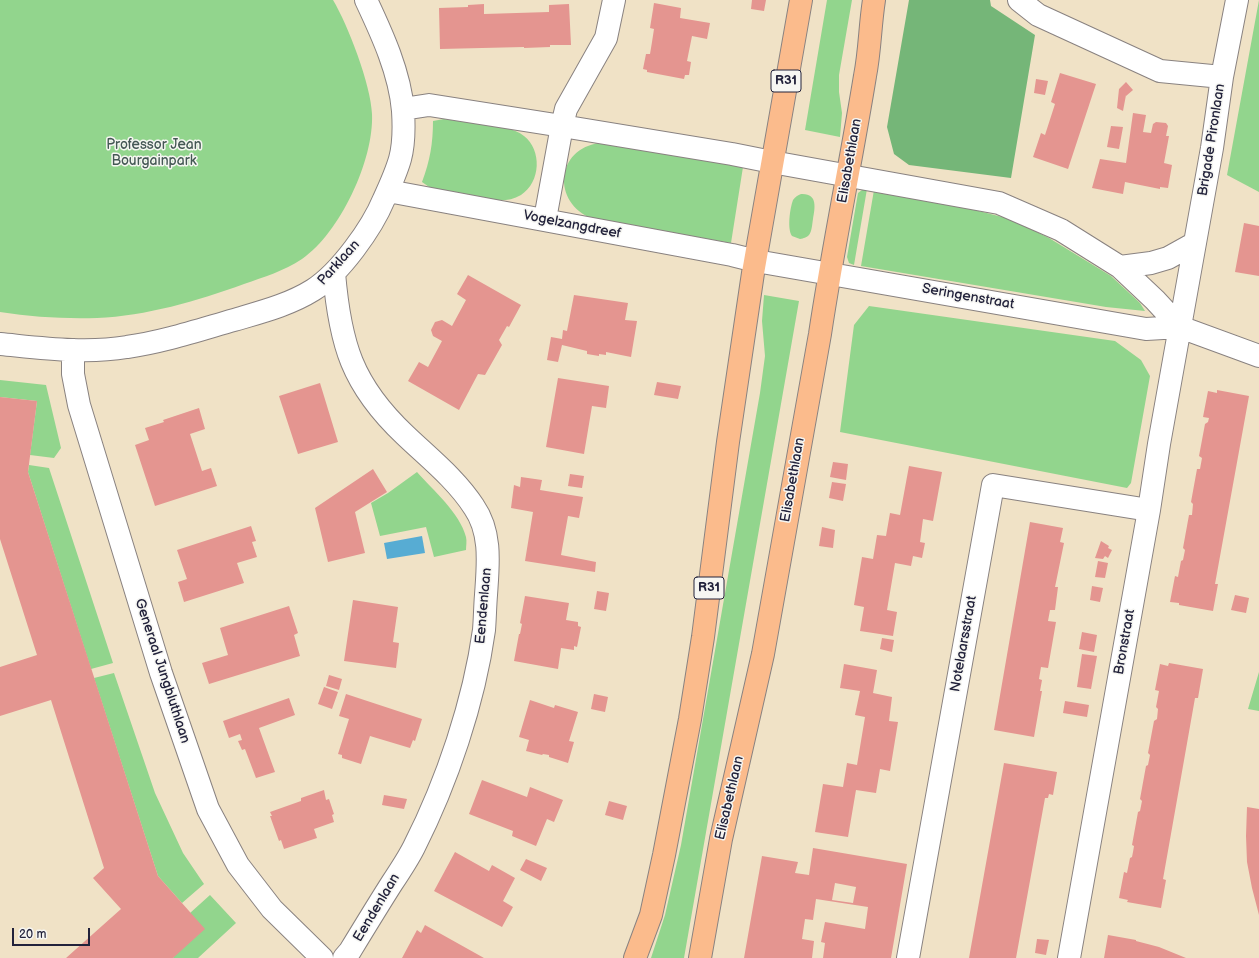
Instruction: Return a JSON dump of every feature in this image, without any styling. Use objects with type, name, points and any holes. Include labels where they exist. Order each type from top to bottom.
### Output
[{"type":"main road","name":"R31","points":[[635,958],[651,914],[690,719],[703,637],[728,442],[772,162],[801,0]]},
{"type":"main road","name":"Elisabethlaan","points":[[700,958],[720,839],[762,654],[866,73],[870,24],[874,0]]},
{"type":"street","name":"Parklaan","points":[[0,344],[73,350],[126,348],[202,330],[293,301],[314,290],[334,273],[361,239],[379,211],[400,158],[404,132],[403,109],[398,84],[383,36],[366,0]]},
{"type":"street","points":[[545,219],[566,110],[606,38],[614,0]]},
{"type":"street","name":"Brigade Pironlaan","points":[[1019,0],[1038,15],[1160,71],[1222,77],[1212,148],[1180,327]]},
{"type":"street","points":[[1222,77],[1237,0]]},
{"type":"street","points":[[403,109],[428,105],[732,154],[772,162]]},
{"type":"street","name":"Seringenstraat","points":[[772,162],[999,203],[1061,230],[1120,266],[1180,327]]},
{"type":"street","name":"Vogelzangdreef","points":[[388,191],[545,219],[756,261]]},
{"type":"street","points":[[1120,266],[1151,263],[1168,258],[1195,243]]},
{"type":"street","name":"Seringenstraat","points":[[756,261],[1146,329],[1180,327],[1259,356]]},
{"type":"street","name":"Eendenlaan","points":[[334,273],[340,324],[347,352],[357,376],[373,402],[455,483],[475,508],[486,533],[488,563],[484,628],[475,681],[440,792],[414,848],[350,951],[344,958]]},
{"type":"street","name":"Bronstraat","points":[[1069,958],[1180,327]]},
{"type":"street","name":"Generaal Jungbluthlaan","points":[[73,350],[73,374],[79,405],[161,673],[208,809],[238,865],[272,909],[322,958]]},
{"type":"street","name":"Notelaarsstraat","points":[[908,958],[993,485],[1149,510]]},
{"type":"green space","name":"Professor Jean Bourgainpark","points":[[0,0],[333,0],[352,39],[358,56],[368,87],[372,114],[371,132],[361,173],[341,214],[329,232],[316,247],[302,259],[266,276],[190,302],[153,311],[115,317],[97,318],[48,317],[0,312]]},
{"type":"green space","points":[[827,0],[852,0],[839,75],[839,92],[842,113],[840,137],[805,130]]},
{"type":"green space","points":[[909,0],[990,0],[991,6],[1035,35],[1011,178],[909,165],[894,154],[887,127]]},
{"type":"green space","points":[[1259,0],[1259,192],[1227,175]]},
{"type":"green space","points":[[444,119],[507,128],[524,136],[534,149],[537,166],[528,189],[521,195],[508,200],[494,200],[432,189],[422,182],[430,152],[433,121]]},
{"type":"green space","points":[[600,143],[743,167],[731,243],[593,219],[579,211],[570,201],[565,189],[564,177],[567,165],[574,155],[585,147]]},
{"type":"green space","points":[[867,189],[854,265],[849,263],[847,257],[858,193]]},
{"type":"green space","points":[[874,190],[971,209],[1010,219],[1049,238],[1111,276],[1140,303],[1145,311],[1106,307],[861,266]]},
{"type":"green space","points":[[801,194],[810,196],[813,199],[815,206],[810,233],[806,237],[800,239],[792,236],[790,233],[789,224],[793,200]]},
{"type":"green space","points":[[764,295],[799,301],[684,958],[651,958],[665,915],[681,845],[760,393],[765,356],[762,321]]},
{"type":"green space","points":[[869,306],[1115,341],[1141,360],[1150,376],[1131,483],[1127,488],[840,432],[854,325]]},
{"type":"green space","points":[[0,380],[46,385],[61,448],[54,458],[30,455],[37,401],[0,397]]},
{"type":"green space","points":[[29,465],[49,468],[113,663],[91,669],[28,472]]},
{"type":"green space","points":[[417,472],[445,502],[458,519],[466,537],[466,550],[434,557],[426,527],[380,536],[371,503],[388,493]]},
{"type":"green space","points":[[1259,672],[1259,711],[1248,709]]},
{"type":"green space","points":[[114,673],[155,793],[183,853],[204,884],[182,903],[158,876],[94,678]]},
{"type":"green space","points":[[210,895],[236,923],[198,958],[173,958],[190,913]]},
{"type":"water","points":[[422,536],[425,553],[387,559],[384,543]]},
{"type":"building","points":[[752,0],[766,0],[764,11],[751,9]]},
{"type":"building","points":[[654,3],[681,8],[680,18],[710,23],[707,39],[692,36],[687,61],[691,62],[689,75],[685,75],[684,79],[647,72],[647,70],[643,69],[646,54],[650,54],[652,42],[654,29],[650,28]]},
{"type":"building","points":[[484,4],[484,14],[549,12],[549,5],[569,4],[571,45],[550,45],[550,47],[524,48],[440,49],[439,8],[468,7],[468,5]]},
{"type":"building","points":[[1060,73],[1096,84],[1068,169],[1033,157],[1041,133],[1045,135],[1055,104],[1051,102]]},
{"type":"building","points":[[1036,79],[1048,81],[1045,95],[1034,93]]},
{"type":"building","points":[[1126,82],[1133,90],[1126,95],[1123,111],[1117,108],[1119,89]]},
{"type":"building","points":[[1133,113],[1146,115],[1143,132],[1151,133],[1153,124],[1156,122],[1166,123],[1168,126],[1166,136],[1169,136],[1164,163],[1172,165],[1168,188],[1160,187],[1160,189],[1125,182],[1123,194],[1092,188],[1100,159],[1126,163]]},
{"type":"building","points":[[1111,126],[1123,127],[1119,149],[1107,147]]},
{"type":"building","points":[[1244,223],[1259,226],[1259,276],[1235,272]]},
{"type":"building","points":[[468,275],[521,305],[509,327],[507,326],[499,340],[502,345],[485,375],[478,374],[459,410],[408,381],[419,362],[428,367],[442,341],[433,336],[431,330],[435,322],[442,320],[452,326],[466,300],[457,294]]},
{"type":"building","points":[[574,295],[628,303],[625,320],[637,321],[631,357],[606,352],[606,355],[599,354],[599,356],[587,354],[587,351],[562,345],[558,362],[547,360],[551,337],[562,339],[563,330],[567,331]]},
{"type":"building","points":[[558,378],[609,386],[606,408],[592,406],[584,454],[546,447]]},
{"type":"building","points":[[657,382],[681,386],[678,399],[654,395]]},
{"type":"building","points":[[320,383],[338,442],[298,454],[279,396]]},
{"type":"building","points":[[1217,390],[1249,396],[1215,584],[1218,584],[1213,611],[1170,602],[1175,576],[1178,577],[1181,561],[1183,560],[1185,550],[1183,548],[1189,515],[1192,515],[1193,504],[1191,502],[1197,469],[1200,469],[1202,458],[1199,456],[1205,424],[1208,422],[1209,418],[1203,417],[1208,391],[1217,393]]},
{"type":"building","points":[[0,397],[37,401],[28,472],[158,876],[205,929],[173,958],[66,958],[121,909],[93,878],[104,868],[51,700],[0,716],[0,667],[37,655],[0,539]]},
{"type":"building","points":[[199,408],[205,429],[190,434],[202,471],[211,468],[217,486],[155,506],[135,445],[149,440],[145,428],[164,422],[163,420]]},
{"type":"building","points":[[833,462],[848,464],[846,480],[830,477]]},
{"type":"building","points":[[909,466],[942,472],[933,521],[923,519],[920,542],[925,543],[922,558],[913,556],[911,566],[895,563],[887,610],[897,612],[893,636],[860,631],[864,607],[854,605],[862,557],[873,559],[877,535],[886,536],[890,513],[900,515]]},
{"type":"building","points":[[373,469],[387,492],[355,512],[365,553],[328,562],[315,508]]},
{"type":"building","points":[[570,474],[584,476],[582,488],[568,486]]},
{"type":"building","points":[[521,477],[542,480],[540,490],[583,497],[579,518],[568,516],[561,555],[596,562],[595,572],[525,561],[533,512],[511,508],[514,485],[520,487]]},
{"type":"building","points":[[832,482],[846,484],[843,501],[829,498]]},
{"type":"building","points":[[1030,522],[1063,528],[1060,542],[1064,543],[1055,587],[1058,587],[1055,610],[1050,610],[1048,621],[1056,622],[1048,668],[1041,667],[1039,679],[1042,680],[1040,691],[1042,691],[1034,737],[994,730]]},
{"type":"building","points":[[251,526],[256,541],[252,542],[257,557],[237,563],[244,583],[184,602],[178,582],[187,579],[177,550]]},
{"type":"building","points":[[822,527],[835,530],[833,548],[819,546]]},
{"type":"building","points":[[1101,541],[1112,550],[1108,558],[1105,556],[1103,559],[1095,558]]},
{"type":"building","points":[[1098,561],[1108,563],[1105,578],[1095,577]]},
{"type":"building","points":[[1092,586],[1103,588],[1100,602],[1090,600]]},
{"type":"building","points":[[597,591],[609,593],[606,611],[594,609]]},
{"type":"building","points":[[1235,595],[1249,598],[1246,613],[1231,610]]},
{"type":"building","points":[[525,596],[569,603],[566,620],[578,622],[578,626],[581,627],[577,647],[574,646],[574,650],[561,648],[558,669],[514,661],[522,624],[520,623]]},
{"type":"building","points":[[353,600],[398,607],[393,642],[399,643],[396,668],[344,661]]},
{"type":"building","points":[[289,606],[298,633],[294,635],[300,656],[209,684],[202,663],[228,655],[220,628]]},
{"type":"building","points":[[1082,632],[1097,635],[1094,652],[1079,649]]},
{"type":"building","points":[[882,638],[894,640],[892,652],[880,649]]},
{"type":"building","points":[[1082,654],[1097,656],[1091,689],[1077,687]]},
{"type":"building","points":[[1169,663],[1203,669],[1198,698],[1195,698],[1163,879],[1166,880],[1161,908],[1127,902],[1128,900],[1119,898],[1124,872],[1127,873],[1130,858],[1132,857],[1134,846],[1132,845],[1138,812],[1140,811],[1142,801],[1140,799],[1146,766],[1148,765],[1150,755],[1148,753],[1154,721],[1157,719],[1158,709],[1156,707],[1159,691],[1155,690],[1160,664],[1168,666]]},
{"type":"building","points":[[844,664],[877,670],[873,693],[892,697],[889,721],[898,722],[890,771],[880,769],[876,793],[856,790],[848,837],[815,832],[823,784],[843,787],[847,763],[857,765],[865,717],[855,715],[860,691],[840,688]]},
{"type":"building","points":[[329,675],[342,679],[339,690],[326,686]]},
{"type":"building","points":[[324,687],[338,692],[332,709],[318,704]]},
{"type":"building","points":[[346,694],[422,719],[415,741],[413,740],[410,748],[370,736],[361,764],[342,758],[342,755],[338,754],[349,719],[339,716]]},
{"type":"building","points":[[594,694],[608,697],[605,712],[591,709]]},
{"type":"building","points":[[289,698],[295,715],[259,728],[275,772],[256,778],[245,749],[242,750],[238,741],[242,740],[240,734],[229,738],[223,721]]},
{"type":"building","points":[[530,700],[554,708],[555,705],[578,712],[569,741],[574,742],[568,763],[549,757],[549,755],[526,751],[529,740],[519,737]]},
{"type":"building","points":[[1065,701],[1089,705],[1087,717],[1063,713]]},
{"type":"building","points":[[1004,763],[1057,772],[1053,795],[1049,794],[1048,798],[1045,798],[1016,958],[969,958]]},
{"type":"building","points":[[482,780],[527,797],[530,787],[563,800],[554,822],[547,819],[536,846],[512,836],[513,831],[469,814]]},
{"type":"building","points":[[324,790],[326,800],[329,799],[334,814],[332,815],[334,822],[314,829],[317,838],[284,849],[281,840],[279,841],[270,812],[301,801],[301,798]]},
{"type":"building","points":[[384,795],[407,799],[404,809],[382,805]]},
{"type":"building","points":[[609,801],[627,806],[623,820],[605,815]]},
{"type":"building","points":[[1247,807],[1259,809],[1259,915],[1247,862]]},
{"type":"building","points":[[813,848],[907,864],[891,958],[823,958],[825,943],[821,942],[825,922],[865,929],[868,907],[816,899],[813,920],[805,919],[802,939],[814,941],[812,958],[744,958],[762,856],[798,862],[795,873],[809,875]],"holes":[[[835,883],[856,887],[853,903],[832,900]]]},
{"type":"building","points":[[455,852],[489,871],[492,865],[515,878],[503,901],[513,907],[502,927],[434,891]]},
{"type":"building","points":[[526,859],[547,868],[541,881],[520,870]]},
{"type":"building","points":[[425,925],[484,958],[402,958],[417,930],[421,933]]},
{"type":"building","points":[[1108,935],[1136,940],[1159,947],[1186,958],[1104,958]]},
{"type":"building","points":[[1037,939],[1049,940],[1046,955],[1035,953]]}]
